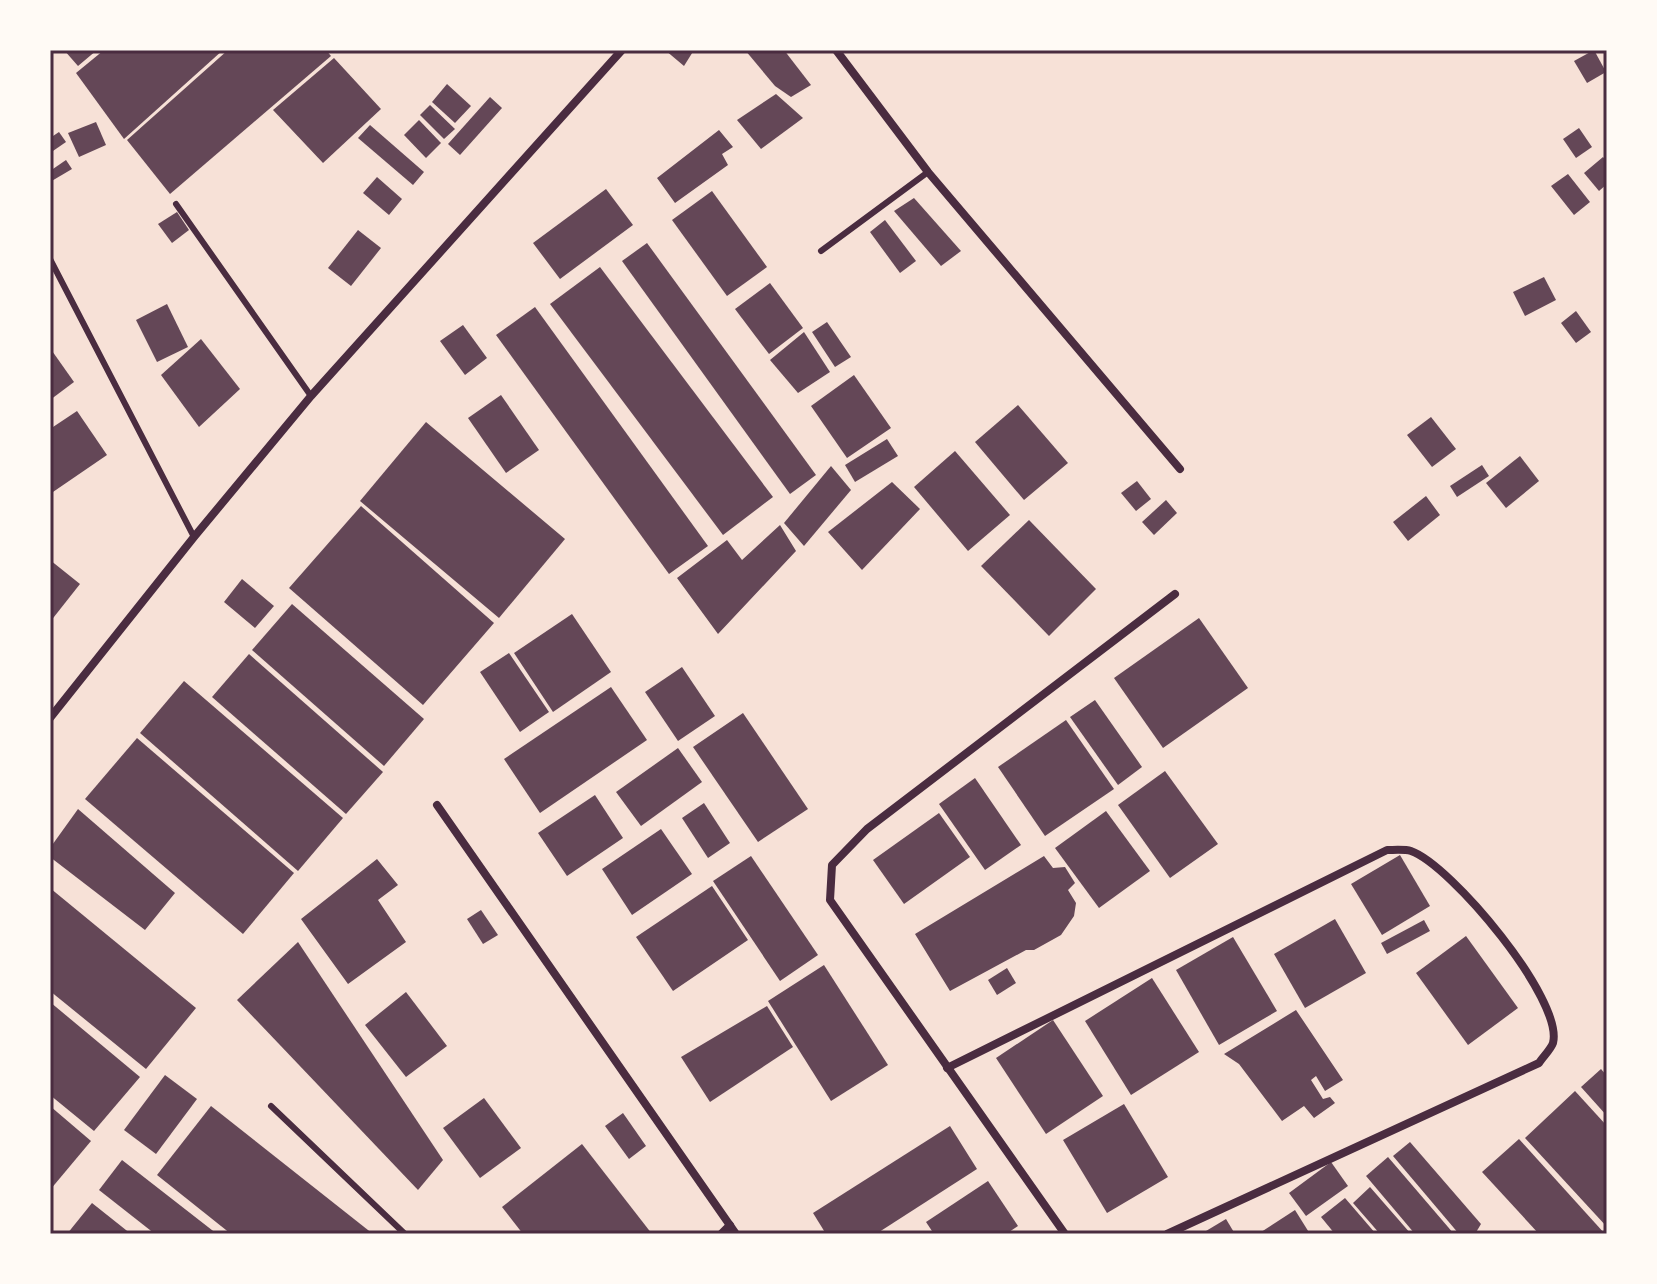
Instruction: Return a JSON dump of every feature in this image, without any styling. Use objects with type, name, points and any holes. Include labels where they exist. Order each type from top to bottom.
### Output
[{"type":"street","points":[[50,718],[311,396],[622,50]]},
{"type":"street","points":[[836,50],[928,172],[1180,469]]},
{"type":"street","points":[[1065,1234],[830,900],[832,865],[867,829],[1175,594]]},
{"type":"street","points":[[437,805],[736,1234]]},
{"type":"street","points":[[947,1068],[1387,850],[1411,851],[1437,869],[1478,905],[1529,975],[1551,1019],[1553,1043],[1539,1063],[1167,1234]]},
{"type":"street","points":[[721,1234],[730,1225]]},
{"type":"lane","points":[[821,251],[928,172]]},
{"type":"lane","points":[[176,204],[311,396]]},
{"type":"lane","points":[[50,259],[194,537]]},
{"type":"lane","points":[[271,1106],[405,1234]]},
{"type":"building","points":[[64,50],[97,50],[78,66]]},
{"type":"building","points":[[104,50],[223,50],[124,139],[76,73]]},
{"type":"building","points":[[228,50],[326,50],[331,56],[170,194],[127,140]]},
{"type":"building","points":[[665,50],[694,50],[684,66]]},
{"type":"building","points":[[745,50],[784,50],[811,85],[791,97],[775,86]]},
{"type":"building","points":[[1594,50],[1606,72],[1587,83],[1574,61]]},
{"type":"building","points":[[334,58],[381,109],[323,163],[273,110]]},
{"type":"building","points":[[447,84],[471,106],[455,123],[432,102]]},
{"type":"building","points":[[776,94],[803,118],[761,149],[737,120]]},
{"type":"building","points":[[490,97],[502,108],[460,155],[448,144]]},
{"type":"building","points":[[430,105],[455,129],[444,139],[420,115]]},
{"type":"building","points":[[419,120],[441,143],[426,158],[404,135]]},
{"type":"building","points":[[96,122],[106,145],[79,157],[68,133]]},
{"type":"building","points":[[370,125],[424,172],[413,185],[358,138]]},
{"type":"building","points":[[1579,128],[1592,147],[1576,158],[1563,139]]},
{"type":"building","points":[[719,130],[733,147],[722,154],[728,165],[675,203],[657,178]]},
{"type":"building","points":[[59,132],[66,142],[50,153],[50,138]]},
{"type":"building","points":[[1603,157],[1607,162],[1607,184],[1599,191],[1584,173]]},
{"type":"building","points":[[66,160],[72,169],[50,182],[50,171]]},
{"type":"building","points":[[1568,174],[1590,202],[1574,215],[1551,186]]},
{"type":"building","points":[[377,177],[402,199],[389,215],[363,193]]},
{"type":"building","points":[[606,189],[633,225],[560,279],[533,243]]},
{"type":"building","points":[[712,191],[767,267],[727,296],[672,220]]},
{"type":"building","points":[[914,198],[961,251],[941,266],[894,211]]},
{"type":"building","points":[[177,212],[189,230],[172,243],[158,224]]},
{"type":"building","points":[[885,220],[916,261],[900,273],[870,232]]},
{"type":"building","points":[[358,230],[381,248],[351,286],[328,268]]},
{"type":"building","points":[[647,243],[816,475],[790,494],[622,261]]},
{"type":"building","points":[[600,267],[773,497],[723,535],[550,304]]},
{"type":"building","points":[[1544,277],[1556,300],[1525,316],[1513,292]]},
{"type":"building","points":[[770,283],[803,328],[769,354],[735,309]]},
{"type":"building","points":[[167,304],[188,347],[157,362],[136,320]]},
{"type":"building","points":[[535,307],[708,546],[669,574],[496,335]]},
{"type":"building","points":[[1576,311],[1591,332],[1576,343],[1561,323]]},
{"type":"building","points":[[827,322],[851,357],[835,367],[812,332]]},
{"type":"building","points":[[463,325],[487,358],[465,375],[440,341]]},
{"type":"building","points":[[804,332],[830,372],[798,393],[770,360]]},
{"type":"building","points":[[201,339],[240,389],[199,427],[161,375]]},
{"type":"building","points":[[50,348],[74,382],[50,400]]},
{"type":"building","points":[[854,375],[891,428],[847,458],[811,406]]},
{"type":"building","points":[[501,395],[539,450],[506,473],[468,418]]},
{"type":"building","points":[[1018,405],[1068,463],[1024,500],[975,442]]},
{"type":"building","points":[[77,411],[107,455],[50,494],[50,429]]},
{"type":"building","points":[[1431,417],[1456,449],[1432,467],[1407,435]]},
{"type":"building","points":[[426,422],[565,539],[499,618],[360,501]]},
{"type":"building","points":[[887,439],[898,456],[855,482],[845,465]]},
{"type":"building","points":[[955,451],[1010,515],[968,551],[914,487]]},
{"type":"building","points":[[1520,456],[1539,481],[1506,508],[1486,483]]},
{"type":"building","points":[[1482,465],[1489,476],[1457,497],[1450,486]]},
{"type":"building","points":[[831,466],[851,490],[804,546],[784,523]]},
{"type":"building","points":[[1137,481],[1151,499],[1136,511],[1121,493]]},
{"type":"building","points":[[892,482],[920,509],[862,570],[828,532]]},
{"type":"building","points":[[1426,496],[1440,515],[1408,541],[1393,522]]},
{"type":"building","points":[[1166,500],[1177,513],[1154,535],[1142,522]]},
{"type":"building","points":[[361,506],[494,623],[423,705],[289,588]]},
{"type":"building","points":[[1029,520],[1096,589],[1049,636],[981,566]]},
{"type":"building","points":[[780,525],[796,551],[718,634],[677,578],[727,540],[742,560]]},
{"type":"building","points":[[50,560],[80,584],[50,622]]},
{"type":"building","points":[[242,579],[274,606],[255,628],[224,602]]},
{"type":"building","points":[[292,604],[424,719],[384,766],[252,650]]},
{"type":"building","points":[[572,614],[611,672],[553,712],[514,653]]},
{"type":"building","points":[[1199,618],[1248,688],[1163,748],[1114,678]]},
{"type":"building","points":[[509,653],[549,712],[520,732],[480,672]]},
{"type":"building","points":[[249,654],[383,772],[346,814],[212,697]]},
{"type":"building","points":[[682,667],[715,716],[678,741],[645,692]]},
{"type":"building","points":[[184,681],[343,818],[298,871],[140,733]]},
{"type":"building","points":[[611,687],[647,740],[540,813],[504,759]]},
{"type":"building","points":[[1095,700],[1142,767],[1118,785],[1070,717]]},
{"type":"building","points":[[743,713],[808,809],[758,842],[693,747]]},
{"type":"building","points":[[1066,720],[1114,789],[1045,836],[998,767]]},
{"type":"building","points":[[137,738],[294,873],[243,934],[85,799]]},
{"type":"building","points":[[678,748],[702,782],[641,826],[616,792]]},
{"type":"building","points":[[1165,771],[1218,844],[1170,878],[1118,805]]},
{"type":"building","points":[[975,778],[1021,845],[985,870],[939,804]]},
{"type":"building","points":[[595,795],[623,838],[567,876],[538,833]]},
{"type":"building","points":[[704,803],[730,843],[708,858],[682,818]]},
{"type":"building","points":[[78,809],[175,893],[145,930],[50,857],[50,848]]},
{"type":"building","points":[[1106,811],[1150,871],[1099,908],[1055,848]]},
{"type":"building","points":[[939,813],[970,857],[904,904],[873,860]]},
{"type":"building","points":[[661,829],[692,874],[632,915],[602,869]]},
{"type":"building","points":[[1400,855],[1430,906],[1382,935],[1351,884]]},
{"type":"building","points":[[751,856],[818,955],[780,981],[713,881]]},
{"type":"building","points":[[1044,856],[1053,868],[1065,867],[1075,883],[1068,890],[1076,903],[1074,916],[1061,935],[950,991],[915,934]]},
{"type":"building","points":[[377,859],[398,885],[378,900],[406,942],[348,984],[301,919]]},
{"type":"building","points":[[712,886],[748,940],[673,991],[636,937]]},
{"type":"building","points":[[50,888],[196,1008],[146,1069],[50,991]]},
{"type":"building","points":[[481,910],[498,935],[483,944],[467,919]]},
{"type":"building","points":[[1335,919],[1366,973],[1305,1008],[1274,954]]},
{"type":"building","points":[[1424,920],[1430,931],[1387,954],[1381,943]]},
{"type":"building","points":[[1466,936],[1518,1008],[1468,1045],[1416,973]]},
{"type":"building","points":[[1233,937],[1277,1011],[1219,1045],[1176,970]]},
{"type":"building","points":[[298,942],[443,1160],[418,1190],[237,1000]]},
{"type":"building","points":[[824,965],[888,1065],[831,1101],[768,1001]]},
{"type":"building","points":[[1007,968],[1016,983],[997,995],[988,980]]},
{"type":"building","points":[[1152,978],[1199,1052],[1131,1095],[1085,1021]]},
{"type":"building","points":[[406,992],[447,1046],[406,1077],[365,1025]]},
{"type":"building","points":[[50,1002],[140,1077],[94,1131],[50,1095]]},
{"type":"building","points":[[767,1006],[793,1047],[710,1102],[681,1057]]},
{"type":"building","points":[[1296,1010],[1343,1080],[1325,1091],[1316,1076],[1311,1080],[1323,1099],[1330,1097],[1335,1103],[1314,1118],[1304,1106],[1282,1121],[1239,1064],[1224,1054]]},
{"type":"building","points":[[1053,1020],[1103,1096],[1046,1134],[996,1058]]},
{"type":"building","points":[[1601,1069],[1607,1076],[1607,1116],[1581,1087]]},
{"type":"building","points":[[165,1075],[197,1099],[156,1154],[124,1130]]},
{"type":"building","points":[[1575,1091],[1607,1126],[1607,1227],[1525,1138]]},
{"type":"building","points":[[484,1098],[521,1148],[480,1178],[443,1128]]},
{"type":"building","points":[[1124,1104],[1168,1177],[1107,1213],[1063,1140]]},
{"type":"building","points":[[50,1106],[91,1141],[50,1190]]},
{"type":"building","points":[[211,1106],[373,1234],[231,1234],[157,1175]]},
{"type":"building","points":[[623,1113],[646,1146],[629,1159],[605,1126]]},
{"type":"building","points":[[950,1126],[977,1169],[876,1234],[826,1234],[813,1213]]},
{"type":"building","points":[[1519,1139],[1605,1234],[1539,1234],[1482,1172]]},
{"type":"building","points":[[1410,1142],[1481,1224],[1475,1234],[1459,1234],[1393,1156]]},
{"type":"building","points":[[582,1144],[652,1234],[523,1234],[502,1207]]},
{"type":"building","points":[[1388,1157],[1454,1234],[1415,1234],[1366,1176]]},
{"type":"building","points":[[122,1160],[217,1234],[155,1234],[99,1190]]},
{"type":"building","points":[[1331,1162],[1348,1186],[1306,1216],[1289,1193]]},
{"type":"building","points":[[988,1181],[1018,1226],[1006,1234],[934,1234],[926,1222]]},
{"type":"building","points":[[1370,1187],[1411,1234],[1380,1234],[1353,1203]]},
{"type":"building","points":[[1345,1198],[1376,1234],[1335,1234],[1321,1217]]},
{"type":"building","points":[[92,1203],[131,1234],[67,1234]]},
{"type":"building","points":[[1295,1210],[1310,1234],[1258,1234]]},
{"type":"building","points":[[1226,1219],[1235,1234],[1201,1234]]}]
